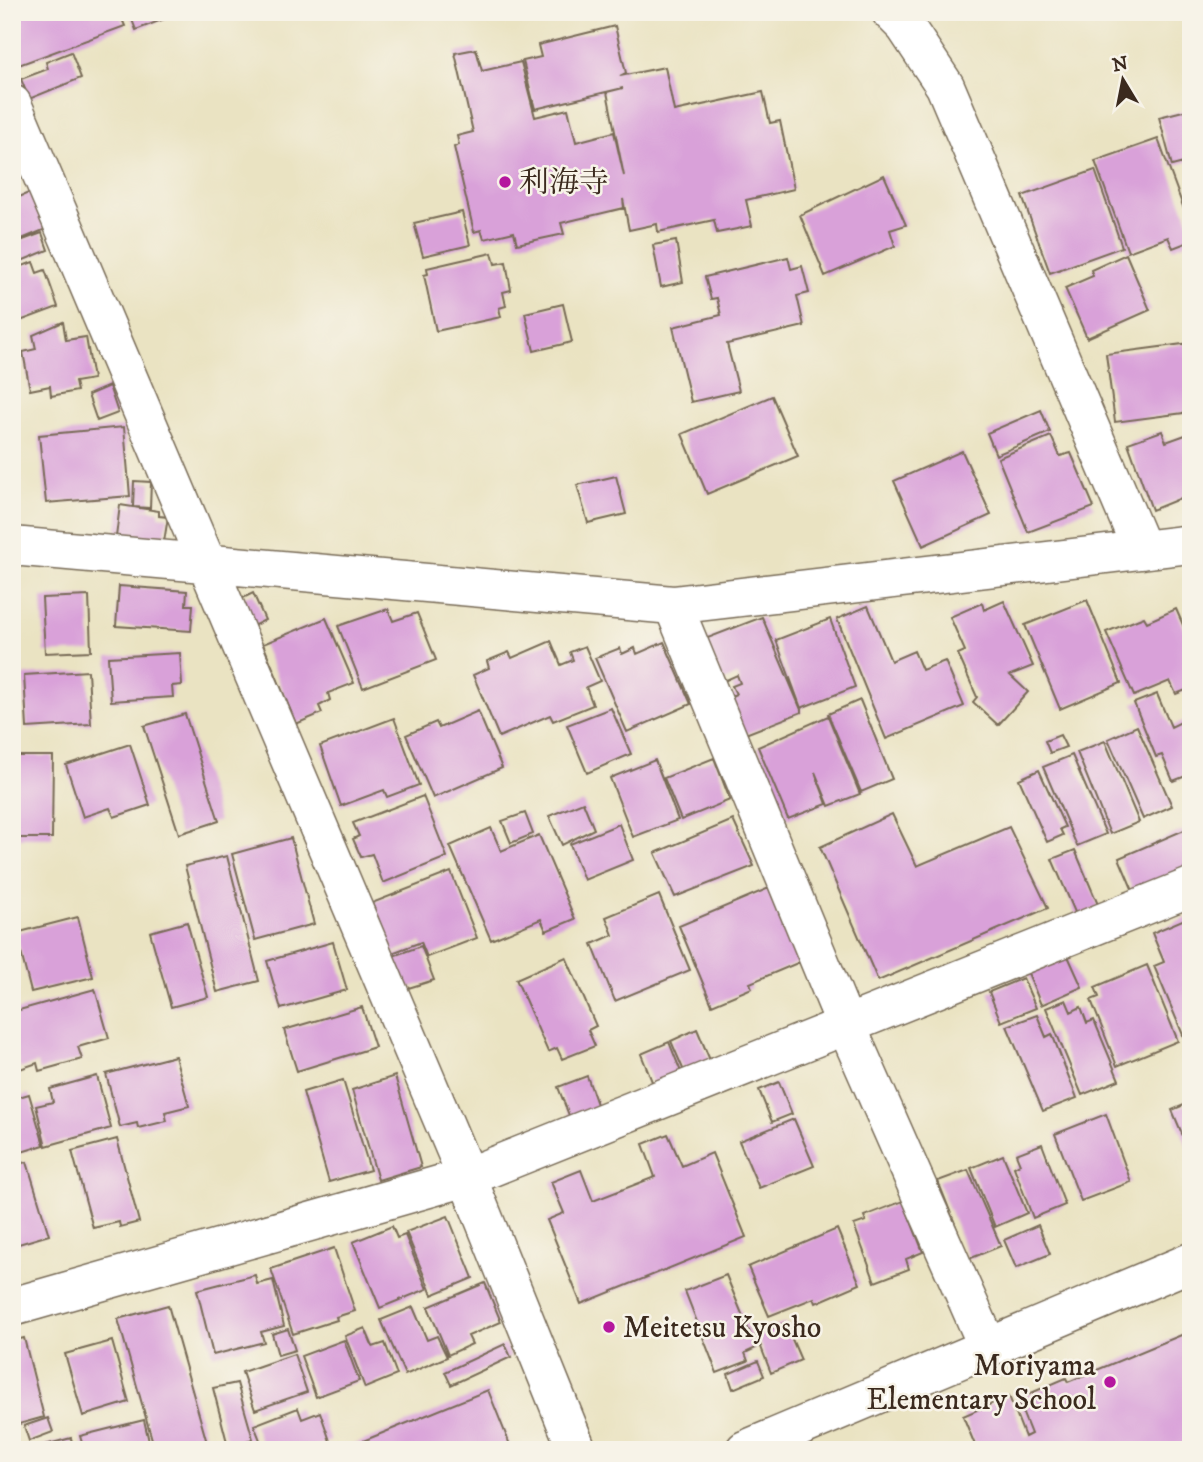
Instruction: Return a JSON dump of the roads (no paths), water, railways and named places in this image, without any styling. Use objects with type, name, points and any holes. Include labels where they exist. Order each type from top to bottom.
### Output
[{"type":"street","points":[[891,12],[905,26],[945,86],[1142,550]]},
{"type":"street","points":[[12,104],[467,1177],[577,1450]]},
{"type":"street","points":[[12,546],[673,605],[1191,544]]},
{"type":"street","points":[[673,605],[846,1025],[988,1347]]},
{"type":"street","points":[[12,1307],[467,1177],[1191,887]]},
{"type":"street","points":[[745,1450],[1191,1262]]},
{"type":"place","name":"利海寺","points":[[505,182]]},
{"type":"place","name":"Meitetsu Kyosho","points":[[609,1327]]},
{"type":"place","name":"Moriyama Elementary School","points":[[1110,1382]]}]
